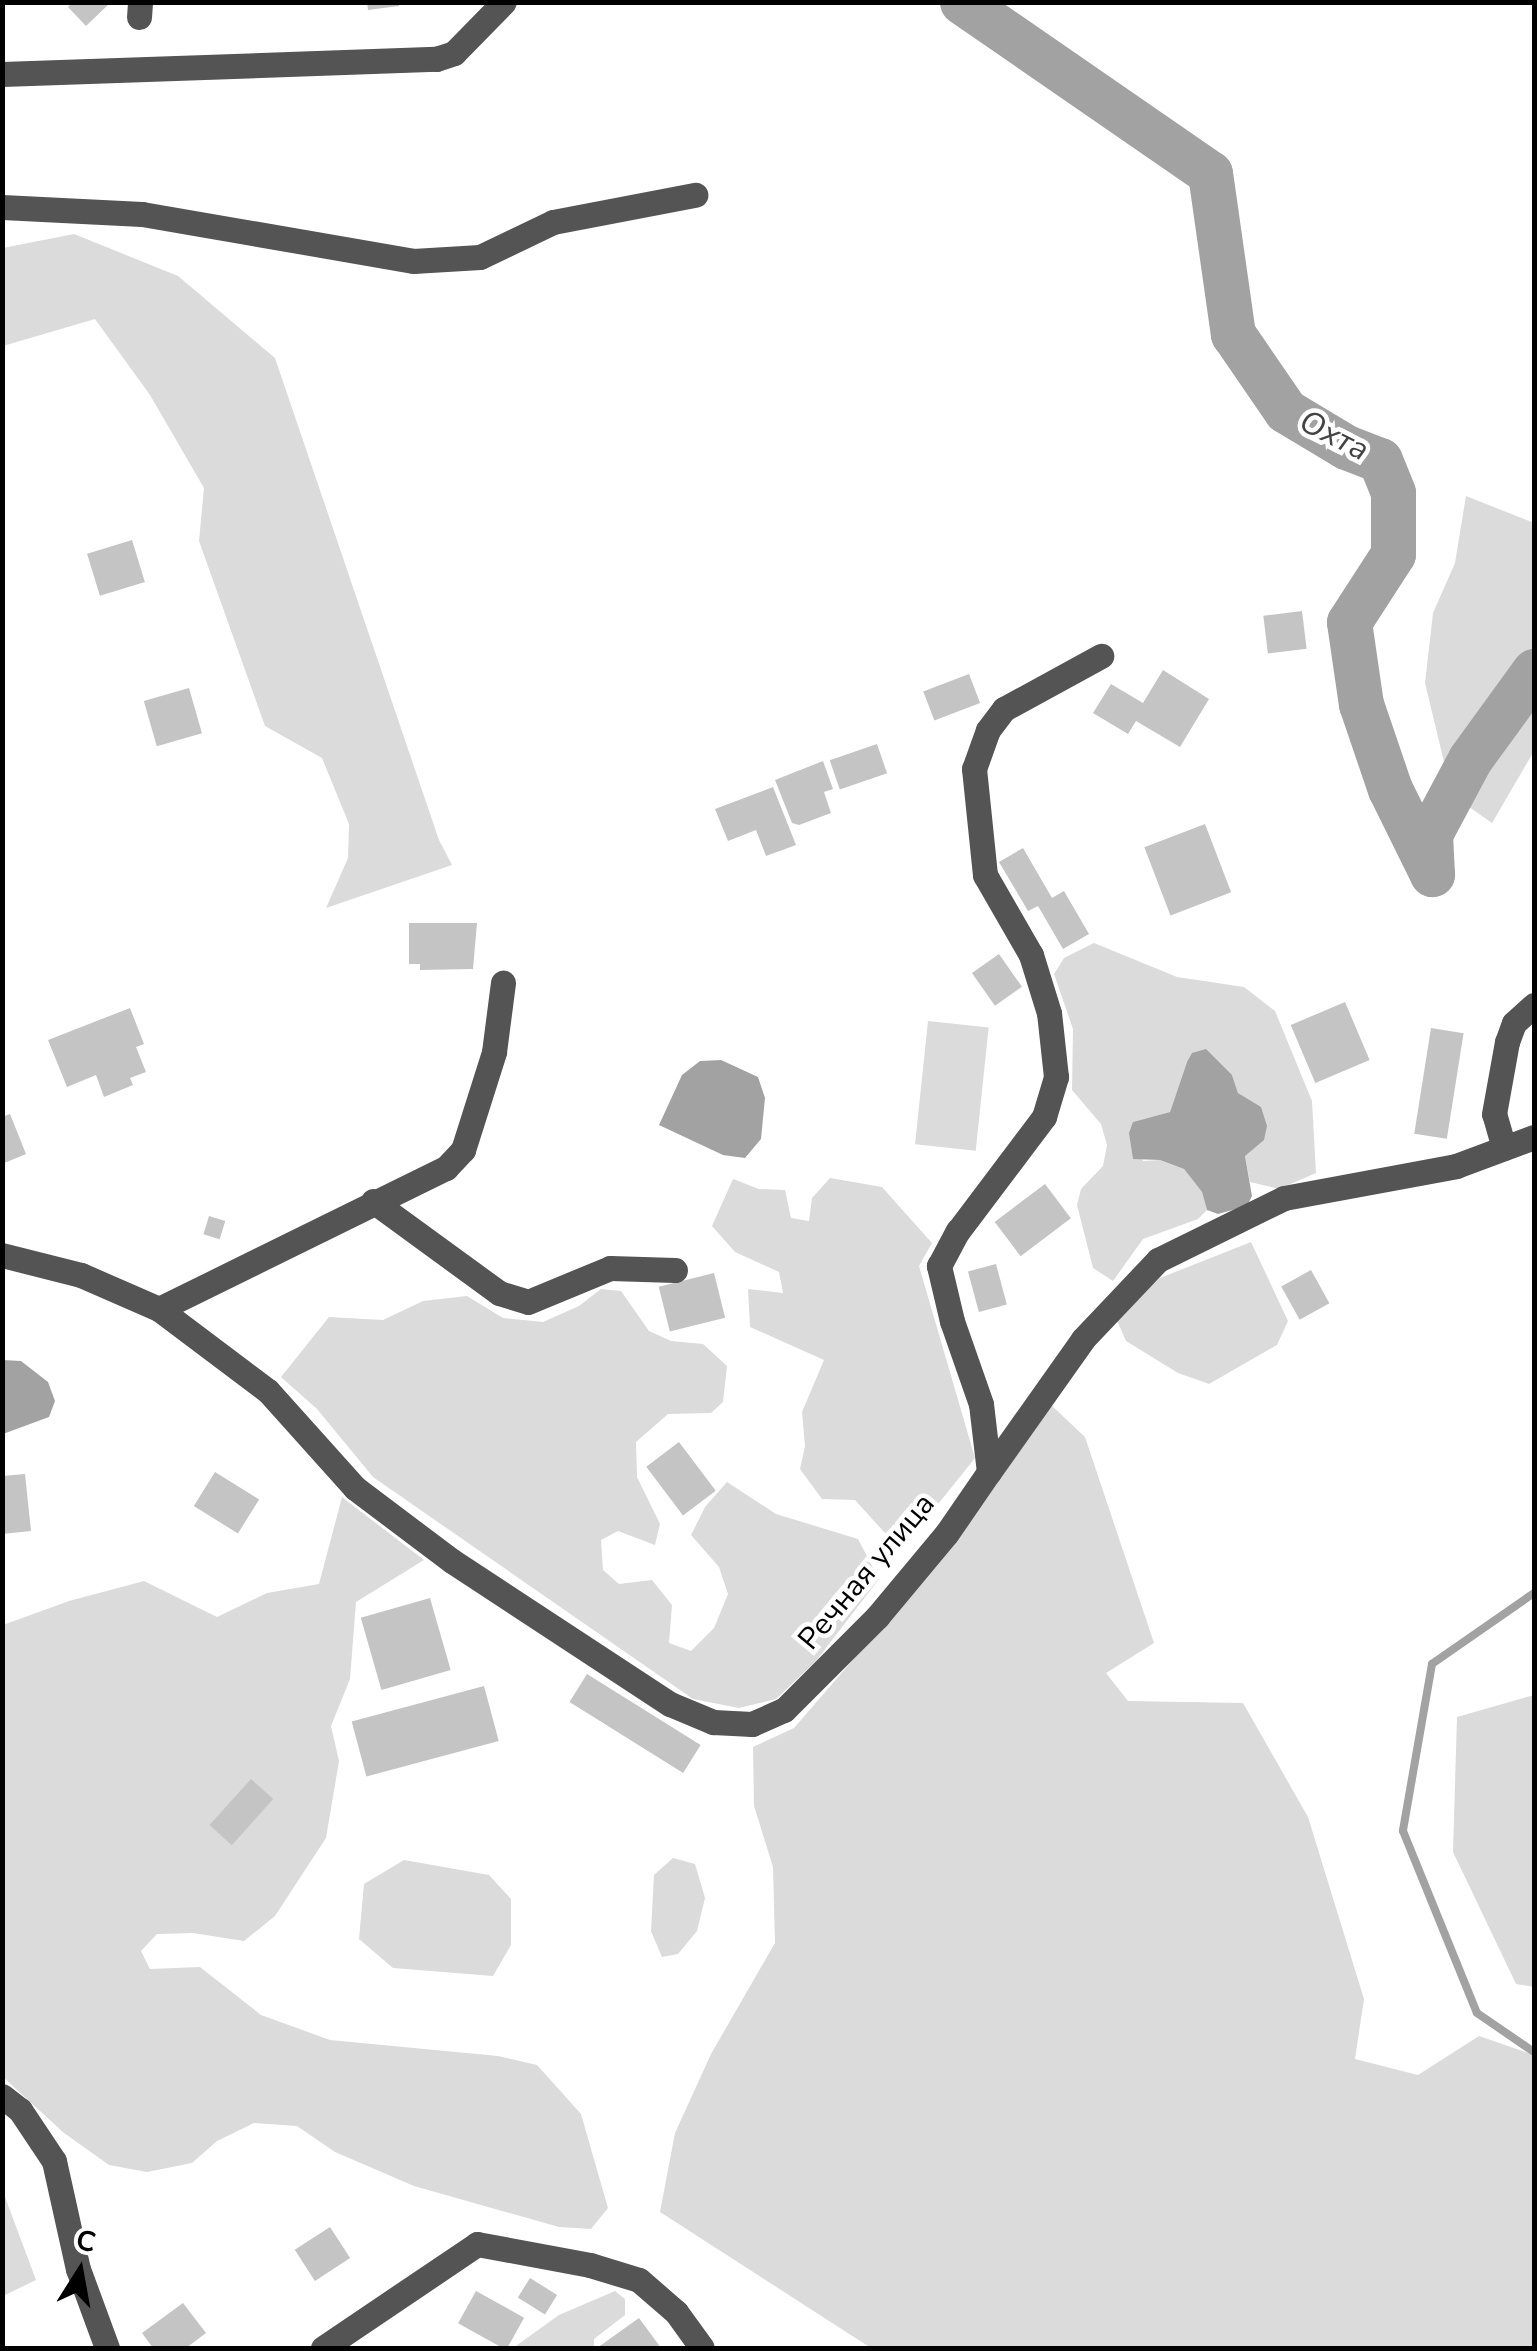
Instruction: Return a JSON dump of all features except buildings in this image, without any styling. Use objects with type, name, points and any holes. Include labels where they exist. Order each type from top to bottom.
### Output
[{"type":"street","points":[[2,74],[436,59],[454,54],[504,2]]},
{"type":"street","points":[[2,207],[142,214],[413,261],[480,257],[553,222],[695,195]]},
{"type":"street","points":[[990,1472],[981,1404],[952,1321],[940,1266],[958,1231],[1044,1116],[1056,1077],[1050,1013],[1031,956],[986,875],[974,769],[988,730],[1004,708],[1100,656]]},
{"type":"street","points":[[159,1309],[446,1168],[463,1150],[494,1052],[503,983]]},
{"type":"street","points":[[1504,1148],[1494,1114],[1508,1042],[1514,1023],[1534,1006]]},
{"type":"street","name":"Речная улица","points":[[2,1255],[81,1275],[159,1309],[268,1391],[355,1488],[452,1562],[670,1704],[713,1722],[752,1724],[784,1710],[816,1682],[936,1547],[1092,1328],[1158,1260],[1284,1198],[1456,1166],[1534,1137]]},
{"type":"street","points":[[374,1201],[499,1293],[528,1302],[610,1268],[675,1270]]},
{"type":"street","points":[[2,2096],[20,2110],[54,2161],[78,2269],[107,2348]]},
{"type":"street","points":[[323,2348],[477,2244],[590,2265],[639,2280],[676,2312],[702,2348]]},
{"type":"shaded area","points":[[74,234],[178,276],[275,358],[439,840],[452,865],[326,908],[348,858],[349,824],[322,758],[265,726],[199,541],[204,488],[150,395],[95,319],[3,346],[3,248]]},
{"type":"shaded area","points":[[1466,496],[1534,523],[1534,751],[1492,823],[1452,795],[1425,683],[1433,613],[1455,563]]},
{"type":"shaded area","points":[[1094,943],[1177,977],[1244,987],[1275,1011],[1312,1101],[1316,1173],[1279,1189],[1250,1182],[1245,1156],[1261,1108],[1238,1093],[1232,1075],[1187,1062],[1170,1112],[1133,1122],[1143,1161],[1160,1160],[1184,1169],[1202,1192],[1207,1210],[1198,1219],[1143,1239],[1113,1281],[1093,1268],[1077,1205],[1081,1189],[1103,1166],[1107,1145],[1101,1124],[1072,1090],[1073,1029],[1054,974],[1064,958]]},
{"type":"shaded area","points":[[928,1021],[989,1027],[976,1151],[915,1144]]},
{"type":"shaded area","points":[[1206,1049],[1232,1075],[1238,1093],[1261,1107],[1267,1126],[1264,1140],[1245,1156],[1252,1196],[1247,1206],[1218,1214],[1207,1210],[1202,1192],[1184,1169],[1160,1160],[1133,1159],[1129,1133],[1133,1122],[1170,1112],[1192,1053]]},
{"type":"shaded area","points":[[721,1060],[758,1077],[765,1098],[761,1139],[745,1158],[723,1155],[659,1125],[682,1075],[700,1061]]},
{"type":"shaded area","points":[[830,1178],[882,1187],[932,1243],[919,1266],[975,1458],[906,1544],[884,1532],[855,1500],[822,1499],[800,1469],[805,1446],[802,1412],[824,1360],[750,1327],[748,1289],[783,1293],[779,1272],[735,1252],[712,1226],[733,1179],[759,1189],[785,1190],[791,1218],[809,1221],[812,1198]]},
{"type":"shaded area","points":[[1251,1242],[1288,1321],[1277,1345],[1209,1384],[1178,1373],[1126,1341],[1116,1318],[1160,1278]]},
{"type":"shaded area","points":[[601,1289],[621,1291],[649,1331],[671,1341],[703,1344],[727,1366],[723,1402],[711,1413],[668,1414],[636,1442],[637,1477],[660,1524],[655,1545],[618,1531],[601,1540],[603,1570],[619,1584],[652,1580],[672,1605],[669,1643],[691,1651],[714,1628],[728,1594],[719,1567],[691,1535],[705,1507],[727,1482],[776,1514],[858,1539],[879,1579],[816,1661],[776,1699],[739,1708],[693,1699],[373,1477],[317,1409],[281,1377],[329,1317],[383,1320],[423,1301],[467,1296],[503,1318],[543,1322],[579,1306]]},
{"type":"shaded area","points":[[3,1360],[21,1361],[48,1382],[55,1401],[49,1417],[3,1434]]},
{"type":"shaded area","points":[[1050,1404],[1085,1437],[1154,1643],[1106,1673],[1128,1701],[1243,1703],[1308,1817],[1364,1999],[1355,2059],[1418,2075],[1479,2036],[1534,2055],[1534,2348],[871,2348],[660,2212],[675,2133],[711,2054],[775,1943],[773,1867],[754,1806],[753,1747],[794,1728],[947,1551]]},
{"type":"shaded area","points":[[342,1497],[424,1560],[356,1602],[350,1679],[331,1726],[339,1761],[326,1838],[275,1916],[244,1941],[193,1933],[157,1934],[141,1951],[150,1969],[200,1967],[261,2015],[330,2040],[498,2056],[537,2065],[581,2114],[608,2208],[591,2229],[559,2227],[414,2186],[335,2152],[297,2126],[254,2123],[217,2141],[192,2163],[147,2172],[109,2165],[64,2133],[3,2077],[3,1625],[69,1601],[144,1581],[217,1617],[267,1593],[319,1584]]},
{"type":"shaded area","points":[[1534,1695],[1534,1987],[1516,1984],[1453,1852],[1457,1717]]},
{"type":"shaded area","points":[[673,1858],[695,1864],[705,1898],[697,1931],[678,1954],[662,1957],[651,1931],[654,1875]]},
{"type":"shaded area","points":[[404,1860],[489,1875],[511,1899],[511,1945],[493,1976],[393,1968],[359,1939],[364,1884]]},
{"type":"shaded area","points":[[2,2189],[36,2280],[3,2296],[2,2296]]},
{"type":"shaded area","points":[[615,2291],[625,2299],[625,2315],[594,2339],[594,2348],[513,2348],[559,2315]]},
{"type":"waterway","name":"Охта","points":[[962,2],[1210,173],[1233,334],[1286,411],[1346,447],[1380,460],[1393,493],[1393,554],[1349,622],[1361,704],[1390,789],[1432,874],[1430,834],[1470,759],[1534,671]]},
{"type":"waterway","points":[[1534,1593],[1432,1664],[1403,1831],[1477,2013],[1534,2052]]}]
